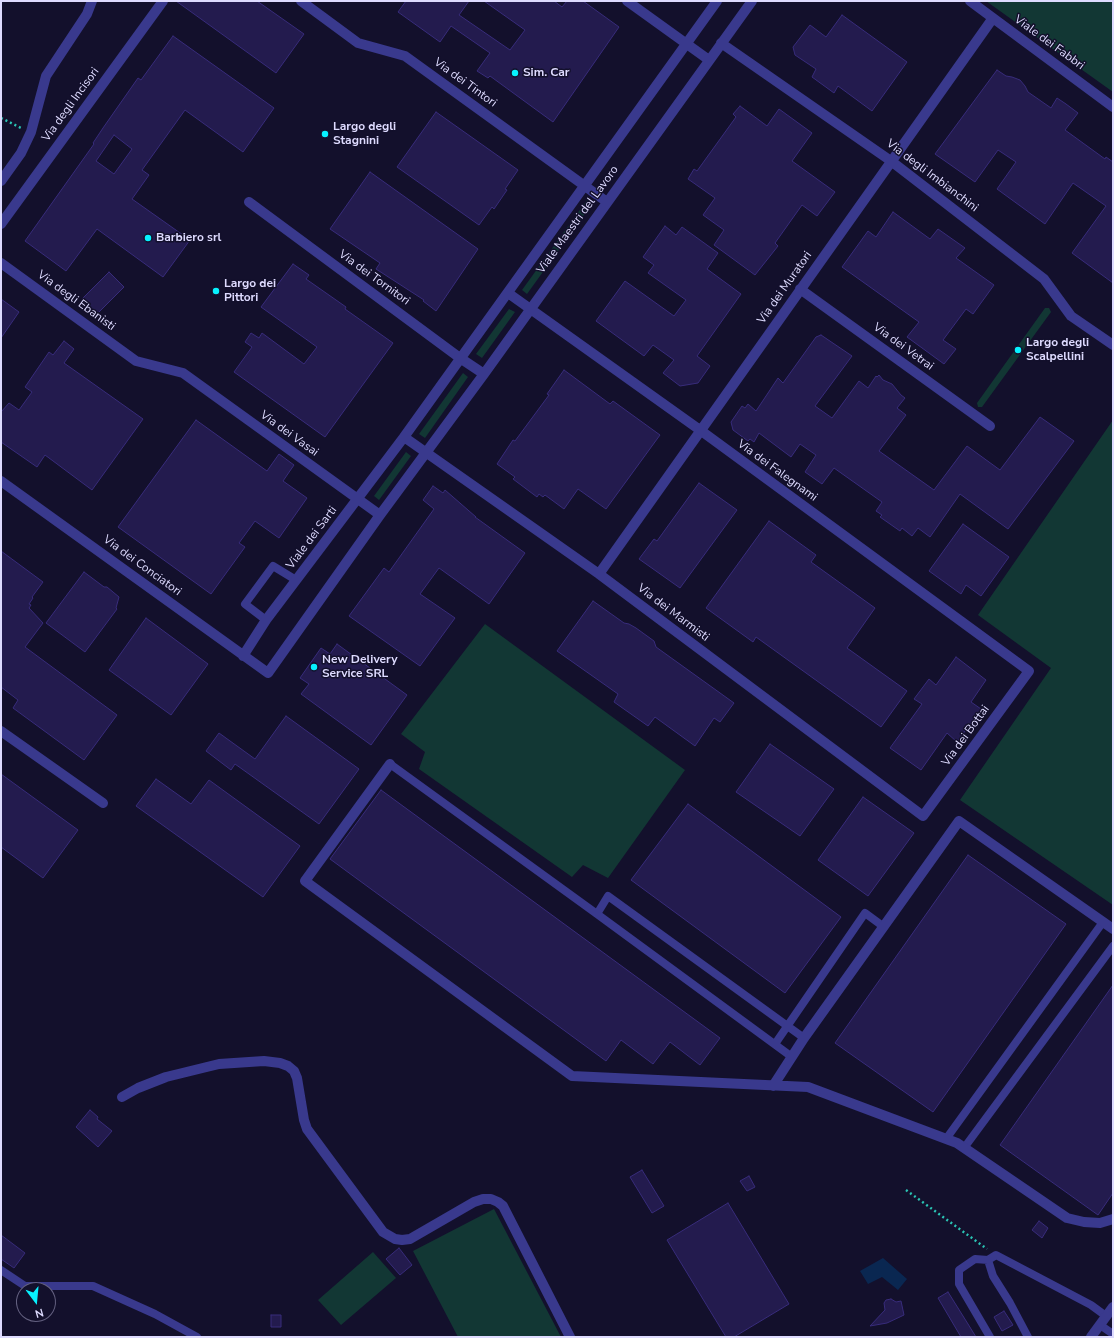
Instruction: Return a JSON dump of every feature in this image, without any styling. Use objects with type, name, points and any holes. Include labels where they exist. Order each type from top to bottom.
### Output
[{"type":"street","points":[[1,181],[21,153],[31,132],[46,76],[87,14],[92,1]]},
{"type":"street","name":"Via degli Incisori","points":[[1,224],[163,1]]},
{"type":"street","name":"Via dei Tintori","points":[[301,1],[358,43],[405,56],[607,202]]},
{"type":"street","points":[[627,1],[709,60]]},
{"type":"street","name":"Viale Maestri del Lavoro","points":[[404,437],[717,1]]},
{"type":"street","name":"Viale Maestri del Lavoro","points":[[426,454],[752,1]]},
{"type":"street","name":"Viale dei Fabbri","points":[[970,1],[1113,107]]},
{"type":"street","name":"Via dei Muratori","points":[[599,574],[993,18]]},
{"type":"street","name":"Via degli Imbianchini","points":[[721,43],[891,161],[1044,279],[1071,316],[1113,345]]},
{"type":"street","name":"Via dei Tornitori","points":[[249,202],[460,358],[484,374]]},
{"type":"street","name":"Via degli Ebanisti","points":[[1,263],[136,361],[183,373]]},
{"type":"street","name":"Via dei Vetrai","points":[[800,289],[990,426]]},
{"type":"street","name":"Via dei Falegnami","points":[[508,293],[700,430],[1029,671]]},
{"type":"street","name":"Via dei Vasai","points":[[183,373],[380,515]]},
{"type":"street","name":"Via dei Marmisti","points":[[404,437],[426,454],[599,574],[923,816]]},
{"type":"street","name":"Viale dei Sarti","points":[[243,656],[266,620],[404,437]]},
{"type":"street","points":[[380,515],[426,454]]},
{"type":"street","name":"Via dei Conciatori","points":[[1,481],[268,673],[380,515]]},
{"type":"street","name":"Via dei Bottai","points":[[923,816],[1029,671]]},
{"type":"street","points":[[1,731],[103,803]]},
{"type":"street","points":[[390,764],[305,881],[572,1076],[808,1087],[957,1143],[1067,1218],[1084,1222],[1100,1223],[1113,1219]]},
{"type":"street","points":[[773,1086],[804,1038],[959,821],[1113,929]]},
{"type":"street","points":[[122,1097],[154,1081],[212,1066],[238,1062],[264,1061],[280,1063],[288,1066],[294,1071],[297,1078],[304,1120],[307,1129],[384,1232],[395,1239],[410,1239],[474,1202],[483,1199],[491,1199],[498,1202],[503,1206],[570,1337]]},
{"type":"street","points":[[1091,1337],[1113,1307]]},
{"type":"lane","points":[[266,620],[245,604],[273,566],[296,580]]},
{"type":"lane","points":[[390,764],[792,1057]]},
{"type":"lane","points":[[597,914],[608,896],[804,1038]]},
{"type":"lane","points":[[775,1044],[865,913],[884,927]]},
{"type":"lane","points":[[946,1139],[1103,922]]},
{"type":"lane","points":[[964,1148],[1113,946]]},
{"type":"lane","points":[[990,1337],[959,1284],[959,1270],[975,1259],[988,1260],[996,1255],[1091,1306],[1106,1316]]},
{"type":"lane","points":[[988,1260],[993,1276],[1010,1303],[1028,1337]]},
{"type":"lane","points":[[1,1270],[26,1286],[93,1286],[155,1314],[198,1337]]},
{"type":"lane","points":[[1100,1325],[1113,1334]]},
{"type":"path","points":[[1,118],[31,132]]},
{"type":"path","points":[[906,1190],[996,1255]]},
{"type":"green space","points":[[986,1],[1113,1],[1113,92]]},
{"type":"green space","points":[[587,200],[592,204],[527,294],[522,290]]},
{"type":"green space","points":[[1045,308],[1049,308],[1051,312],[982,407],[978,407],[977,403]]},
{"type":"green space","points":[[509,309],[515,312],[482,358],[476,354]]},
{"type":"green space","points":[[463,373],[468,377],[425,438],[419,434]]},
{"type":"green space","points":[[1113,420],[1113,905],[960,800],[1051,668],[978,615]]},
{"type":"green space","points":[[406,452],[411,456],[379,500],[374,496]]},
{"type":"green space","points":[[485,624],[685,770],[608,878],[583,865],[572,877],[419,769],[425,752],[401,734]]},
{"type":"green space","points":[[494,1209],[561,1337],[458,1337],[413,1251]]},
{"type":"green space","points":[[373,1252],[396,1278],[341,1325],[318,1300]]},
{"type":"water","points":[[883,1258],[907,1279],[898,1290],[882,1277],[868,1284],[860,1271]]},
{"type":"building","points":[[176,1],[257,1],[304,34],[276,73]]},
{"type":"building","points":[[406,1],[469,1],[459,15],[510,50],[525,30],[484,1],[554,1],[562,7],[567,1],[583,1],[619,27],[553,122],[490,76],[488,78],[477,71],[490,53],[451,26],[440,42],[398,12]]},
{"type":"building","points":[[842,15],[907,62],[872,111],[838,86],[834,93],[812,77],[816,69],[795,55],[793,47],[810,25],[826,37]]},
{"type":"building","points":[[173,36],[274,108],[243,152],[185,110],[142,170],[149,175],[132,199],[190,240],[163,277],[97,229],[66,271],[25,241],[94,144],[93,143],[103,128],[138,78],[141,80]],"holes":[[[114,135],[132,149],[114,174],[96,161]]]},
{"type":"building","points":[[997,70],[1006,76],[1020,80],[1028,92],[1051,108],[1057,98],[1078,113],[1065,130],[1105,159],[1106,157],[1113,162],[1113,283],[1072,253],[1106,206],[1073,183],[1045,224],[997,189],[1016,162],[998,150],[975,182],[935,154]]},
{"type":"building","points":[[740,106],[767,126],[779,109],[812,133],[792,161],[835,192],[817,216],[802,205],[775,243],[778,246],[755,275],[714,245],[724,230],[703,215],[715,198],[688,179],[694,169],[697,171],[736,117],[733,114]]},
{"type":"building","points":[[436,112],[518,170],[494,209],[492,207],[479,225],[397,167]]},
{"type":"building","points":[[370,172],[478,249],[436,311],[423,301],[424,300],[376,269],[380,263],[330,229]]},
{"type":"building","points":[[893,212],[930,239],[938,229],[965,248],[956,258],[994,285],[973,314],[966,309],[943,340],[956,349],[944,364],[907,337],[919,322],[842,267],[868,231],[876,237]]},
{"type":"building","points":[[665,226],[676,235],[682,227],[718,253],[707,269],[741,294],[697,356],[710,366],[698,383],[680,386],[663,373],[674,360],[653,345],[644,356],[596,321],[625,281],[674,316],[686,300],[648,273],[654,265],[643,257]]},
{"type":"building","points":[[293,264],[309,275],[306,279],[393,343],[325,437],[234,372],[252,347],[245,342],[251,333],[259,338],[262,333],[304,364],[317,347],[261,307]]},
{"type":"building","points":[[109,272],[124,287],[97,314],[82,299]]},
{"type":"building","points":[[1,299],[19,312],[1,338]]},
{"type":"building","points":[[821,335],[852,356],[815,406],[832,418],[859,381],[868,388],[876,376],[877,377],[879,375],[883,380],[892,384],[905,398],[897,408],[906,415],[879,451],[934,490],[967,446],[1000,470],[1040,417],[1074,441],[1008,529],[960,494],[930,537],[918,528],[912,536],[902,528],[900,531],[880,517],[882,515],[876,511],[882,502],[834,468],[822,484],[805,472],[816,455],[800,444],[791,457],[759,433],[754,442],[750,439],[748,441],[733,430],[731,422],[742,406],[745,408],[748,404],[756,411],[778,378],[783,383],[816,337]]},
{"type":"building","points":[[64,341],[74,349],[64,363],[143,419],[92,490],[45,455],[37,467],[1,442],[1,412],[9,403],[19,410],[32,392],[25,387],[49,352],[53,355]]},
{"type":"building","points":[[564,370],[610,404],[613,401],[660,435],[606,509],[578,489],[564,509],[545,495],[543,497],[539,494],[537,497],[513,479],[515,477],[497,464],[513,440],[515,441],[549,395],[547,394]]},
{"type":"building","points":[[196,420],[267,471],[279,454],[294,465],[283,481],[307,498],[279,538],[255,521],[239,543],[245,547],[211,594],[118,527]]},
{"type":"building","points":[[699,483],[737,510],[680,588],[639,559],[654,539],[657,541]]},
{"type":"building","points":[[433,486],[443,493],[445,490],[475,517],[525,553],[489,604],[439,568],[420,594],[455,618],[420,666],[349,616],[384,568],[389,572],[434,509],[423,500]]},
{"type":"building","points":[[769,521],[816,555],[811,562],[875,608],[847,648],[907,691],[881,727],[756,637],[753,642],[706,608]]},
{"type":"building","points":[[963,524],[1009,557],[981,596],[966,585],[961,594],[929,571]]},
{"type":"building","points":[[1,551],[43,582],[32,597],[33,598],[29,604],[31,605],[29,608],[43,623],[25,647],[117,715],[84,760],[13,708],[18,700],[1,687]]},
{"type":"building","points":[[84,572],[119,597],[117,609],[85,652],[46,623]]},
{"type":"building","points":[[593,601],[624,623],[636,628],[654,641],[656,647],[734,703],[720,722],[714,718],[695,746],[655,717],[648,726],[614,702],[618,694],[557,651]]},
{"type":"building","points":[[146,618],[208,664],[171,715],[109,670]]},
{"type":"building","points":[[337,644],[407,695],[371,745],[301,694],[309,684],[300,678],[321,648],[330,654]]},
{"type":"building","points":[[956,657],[986,680],[971,702],[981,709],[957,742],[947,733],[921,770],[890,748],[922,704],[914,699],[929,679],[936,685]]},
{"type":"building","points":[[286,716],[359,769],[319,824],[235,764],[231,770],[206,751],[219,733],[255,759]]},
{"type":"building","points":[[770,744],[834,789],[800,836],[736,792]]},
{"type":"building","points":[[1,774],[78,830],[43,878],[1,847]]},
{"type":"building","points":[[156,779],[191,804],[209,780],[300,846],[263,897],[136,806]]},
{"type":"building","points":[[381,790],[720,1038],[700,1065],[670,1042],[653,1064],[621,1040],[606,1061],[330,859]]},
{"type":"building","points":[[863,797],[914,833],[868,896],[818,860]]},
{"type":"building","points":[[688,804],[841,917],[785,993],[631,880]]},
{"type":"building","points":[[968,855],[1066,924],[933,1112],[835,1043]]},
{"type":"building","points":[[1113,985],[1113,1193],[1098,1215],[1000,1145]]},
{"type":"building","points":[[90,1110],[98,1117],[97,1119],[112,1131],[98,1147],[76,1127]]},
{"type":"building","points":[[642,1170],[664,1206],[652,1213],[630,1177]]},
{"type":"building","points":[[749,1176],[755,1187],[747,1191],[740,1181]]},
{"type":"building","points":[[728,1203],[789,1304],[734,1337],[726,1337],[667,1240]]},
{"type":"building","points":[[1039,1221],[1048,1228],[1042,1238],[1032,1230]]},
{"type":"building","points":[[1,1235],[25,1253],[14,1268],[1,1259]]},
{"type":"building","points":[[399,1248],[412,1265],[400,1275],[386,1259]]},
{"type":"building","points":[[948,1292],[976,1337],[961,1337],[938,1298]]},
{"type":"building","points":[[891,1299],[896,1302],[901,1301],[904,1315],[887,1323],[870,1326],[885,1310],[884,1303],[886,1300]]},
{"type":"building","points":[[1004,1311],[1013,1325],[1002,1331],[994,1317]]},
{"type":"building","points":[[271,1315],[281,1315],[281,1327],[271,1327]]},
{"type":"place","name":"Sim. Car","points":[[515,73]]},
{"type":"place","name":"Largo degli Stagnini","points":[[325,134]]},
{"type":"place","name":"Barbiero srl","points":[[148,238]]},
{"type":"place","name":"Largo dei Pittori","points":[[216,291]]},
{"type":"place","name":"Largo degli Scalpellini","points":[[1018,350]]},
{"type":"place","name":"New Delivery Service SRL","points":[[314,667]]}]
